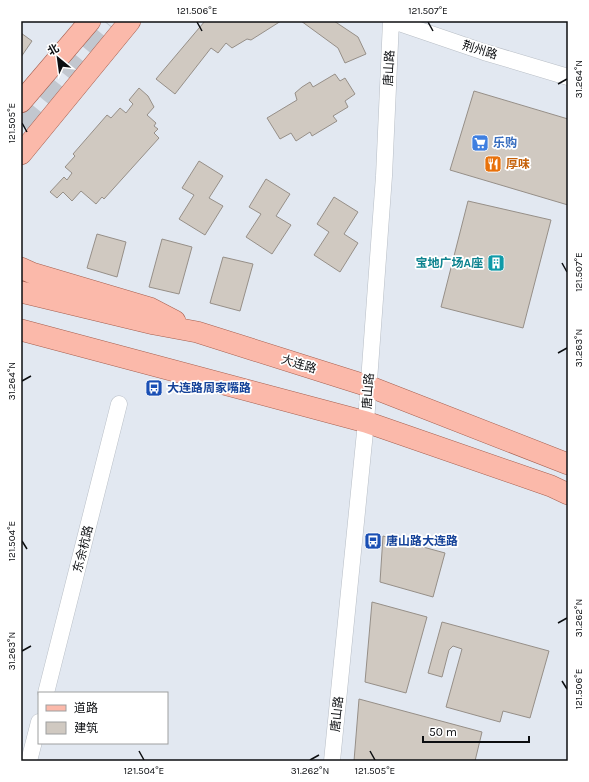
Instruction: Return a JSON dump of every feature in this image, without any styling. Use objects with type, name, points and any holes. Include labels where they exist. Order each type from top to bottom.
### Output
[{"type":"main road","points":[[21,102],[90,21]]},
{"type":"main road","points":[[21,154],[130,21]]},
{"type":"main road","points":[[21,161],[46,123]]},
{"type":"main road","points":[[21,268],[32,273],[150,308],[196,332]]},
{"type":"main road","name":"大连路","points":[[21,292],[154,324],[196,332],[368,386],[568,464]]},
{"type":"main road","points":[[21,330],[366,422],[551,486],[568,494]]},
{"type":"street","name":"荆州路","points":[[392,21],[469,47],[568,77]]},
{"type":"street","name":"唐山路","points":[[332,761],[366,422],[384,176],[392,21]]},
{"type":"street","name":"东余杭路","points":[[46,692],[119,404]]},
{"type":"street","points":[[29,761],[38,726]]},
{"type":"building","points":[[205,21],[281,21],[251,40],[247,39],[232,48],[226,43],[218,53],[211,48],[175,94],[156,79]]},
{"type":"building","points":[[301,21],[334,21],[358,37],[366,54],[345,63],[338,48]]},
{"type":"building","points":[[21,33],[32,41],[21,57]]},
{"type":"building","points":[[335,74],[340,81],[345,78],[355,94],[345,101],[348,107],[333,116],[337,121],[312,136],[310,132],[296,141],[291,133],[280,139],[267,118],[297,100],[295,93],[302,87],[310,82],[313,87]]},
{"type":"building","points":[[139,88],[148,96],[154,107],[147,115],[156,123],[154,126],[158,129],[154,133],[159,138],[104,199],[102,197],[96,204],[81,191],[72,201],[63,192],[57,198],[50,192],[64,177],[67,180],[72,173],[65,167],[75,156],[73,154],[107,115],[111,118],[120,108],[126,113],[133,104],[129,100]]},
{"type":"building","points":[[474,91],[568,119],[568,205],[450,170]]},
{"type":"building","points":[[199,161],[223,176],[209,198],[223,206],[205,235],[179,219],[194,195],[182,188]]},
{"type":"building","points":[[266,179],[290,194],[276,216],[291,225],[272,254],[246,237],[261,214],[249,207]]},
{"type":"building","points":[[334,197],[358,212],[344,234],[358,243],[340,272],[314,255],[329,232],[317,224]]},
{"type":"building","name":"宝地广场A座","points":[[468,201],[551,220],[523,328],[441,307]]},
{"type":"building","points":[[97,234],[126,242],[117,277],[87,268]]},
{"type":"building","points":[[162,239],[192,247],[179,294],[149,287]]},
{"type":"building","points":[[223,257],[253,264],[240,311],[210,303]]},
{"type":"building","points":[[383,536],[445,553],[433,597],[380,582]]},
{"type":"building","points":[[372,602],[427,617],[406,693],[365,682]]},
{"type":"building","points":[[442,622],[549,651],[530,718],[503,711],[500,722],[446,707],[462,649],[453,646],[449,650],[442,677],[428,673]]},
{"type":"building","points":[[359,699],[482,732],[475,761],[354,761]]},
{"type":"tunnel","points":[[21,124],[105,21]]},
{"type":"place","name":"乐购","points":[[480,143]]},
{"type":"place","name":"厚味","points":[[493,164]]},
{"type":"place","name":"宝地广场A座","points":[[496,263]]},
{"type":"place","name":"大连路周家嘴路","points":[[154,388]]},
{"type":"place","name":"唐山路大连路","points":[[373,541]]}]
